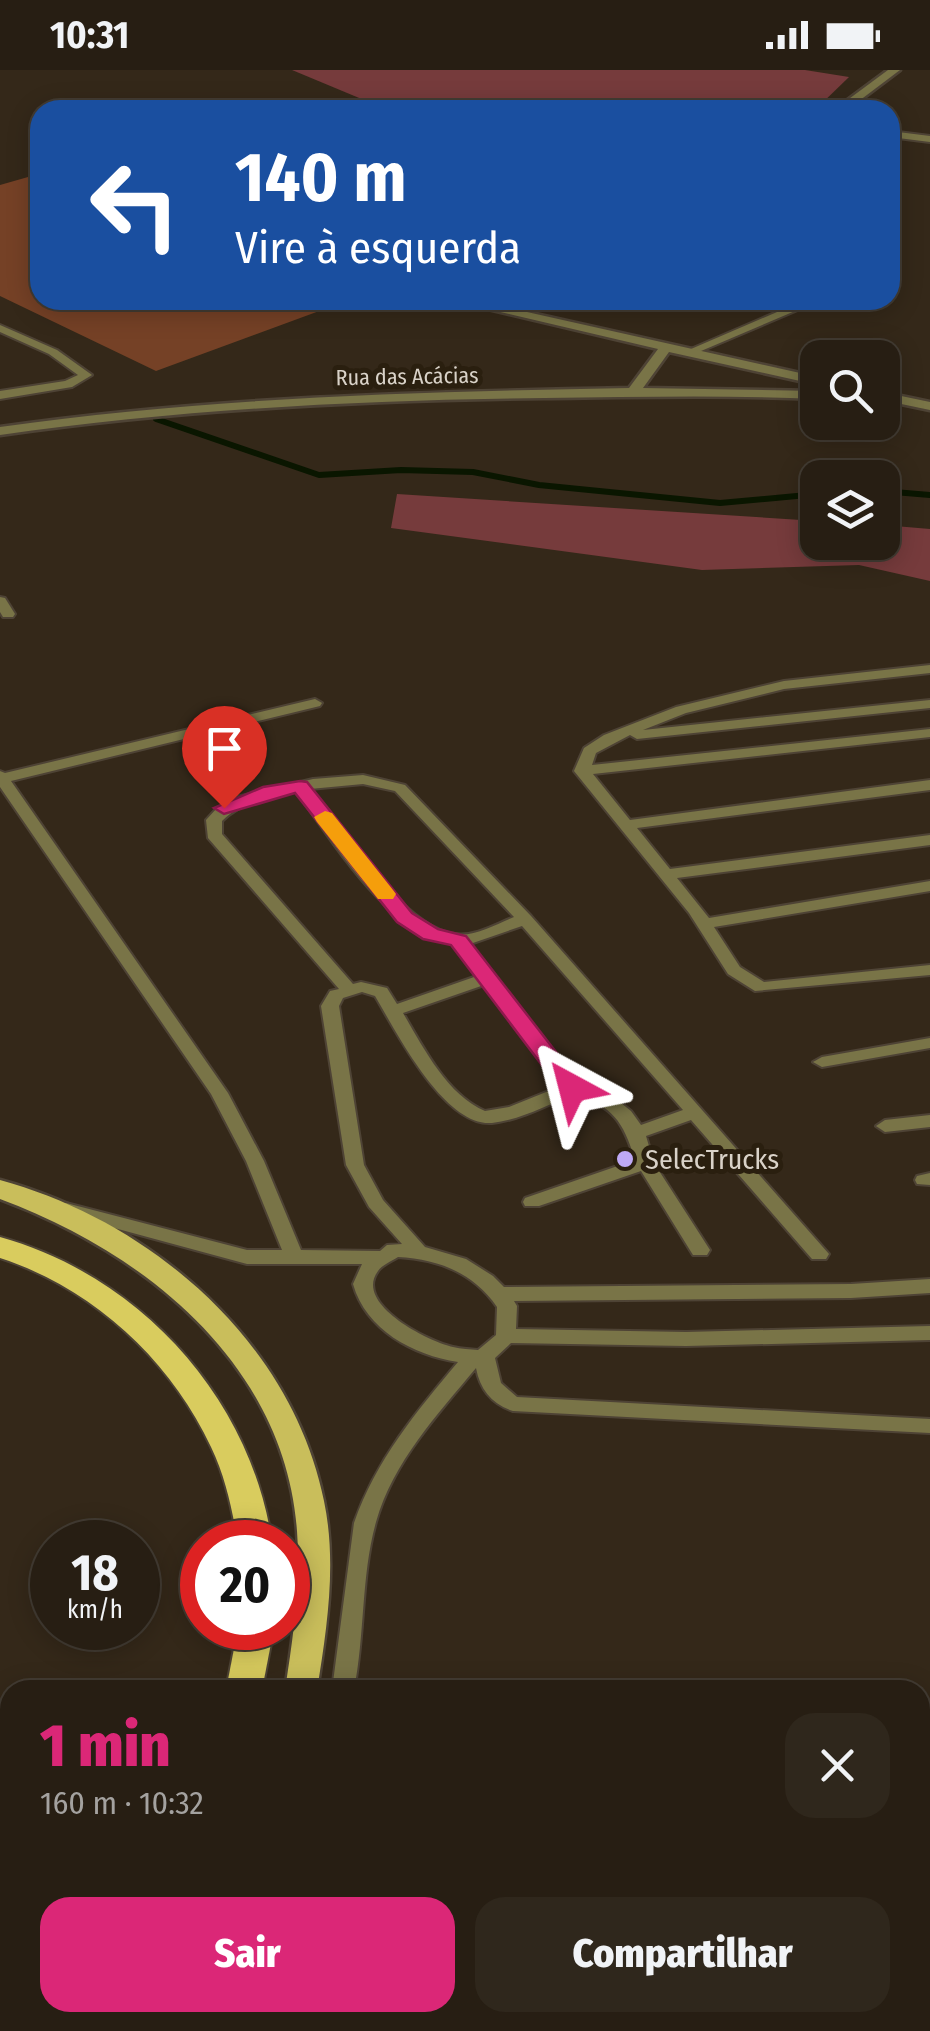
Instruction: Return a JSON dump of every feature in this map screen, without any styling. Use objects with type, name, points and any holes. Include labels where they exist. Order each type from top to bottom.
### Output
[{"type":"highway","points":[[0,1247],[67,1271],[133,1319],[190,1382],[230,1456],[253,1520]]},
{"type":"highway","points":[[246,1680],[252,1650]]},
{"type":"main road","points":[[0,1189],[46,1204],[97,1230],[160,1274],[212,1320],[258,1372],[304,1480],[312,1551],[310,1639],[303,1680]]},
{"type":"street","points":[[853,100],[889,71]]},
{"type":"street","points":[[501,310],[800,377]]},
{"type":"street","points":[[633,392],[666,347]]},
{"type":"street","name":"Rua das Acácias","points":[[0,431],[153,410],[247,402],[633,392],[800,395]]},
{"type":"lane","points":[[900,135],[930,139]]},
{"type":"lane","points":[[690,352],[790,310]]},
{"type":"lane","points":[[0,328],[52,352],[86,375],[68,384],[0,395]]},
{"type":"lane","points":[[582,772],[589,751],[609,738],[681,710],[750,692],[930,668]]},
{"type":"lane","points":[[295,1257],[242,1134],[219,1093],[2,777],[315,704]]},
{"type":"lane","points":[[609,738],[930,704]]},
{"type":"lane","points":[[582,772],[930,733]]},
{"type":"lane","points":[[582,772],[668,874],[734,970],[761,987],[930,970]]},
{"type":"lane","points":[[348,989],[214,835],[214,820],[224,808],[270,792],[358,779],[400,788],[525,919],[819,1254]]},
{"type":"lane","points":[[624,825],[930,785]]},
{"type":"lane","points":[[300,786],[404,918],[430,934],[459,940],[525,919]]},
{"type":"lane","points":[[668,874],[930,840]]},
{"type":"lane","points":[[702,924],[930,886]]},
{"type":"lane","points":[[459,940],[572,1088],[618,1107],[636,1133],[645,1163],[700,1250]]},
{"type":"lane","points":[[393,1011],[486,979]]},
{"type":"lane","points":[[418,1250],[376,1203],[355,1165],[330,1006],[336,995],[361,986],[382,992],[458,1102],[473,1113],[498,1116],[572,1088]]},
{"type":"lane","points":[[822,1062],[930,1043]]},
{"type":"lane","points":[[636,1133],[696,1112]]},
{"type":"lane","points":[[885,1126],[930,1121]]},
{"type":"lane","points":[[532,1202],[645,1163]]},
{"type":"lane","points":[[46,1204],[247,1257],[379,1257],[394,1250],[418,1250],[466,1266],[500,1294],[509,1320],[506,1336]]},
{"type":"lane","points":[[379,1257],[362,1288],[368,1306],[396,1330],[424,1344],[479,1356]]},
{"type":"lane","points":[[500,1294],[851,1291],[930,1286]]},
{"type":"lane","points":[[345,1680],[364,1526],[377,1487],[427,1414],[479,1356],[506,1336],[704,1339],[930,1333]]},
{"type":"lane","points":[[479,1356],[494,1395],[513,1404],[930,1426]]},
{"type":"shaded area","points":[[292,70],[805,70],[849,77],[825,100],[364,100]]},
{"type":"shaded area","points":[[397,494],[800,520],[800,560],[900,560],[900,526],[930,529],[930,581],[859,565],[702,570],[391,528]]},
{"type":"building","points":[[30,178],[30,310],[322,310],[156,371],[0,296],[0,185]]},
{"type":"waterway","points":[[156,419],[319,475],[401,470],[473,472],[539,485],[720,503],[800,496]]},
{"type":"waterway","points":[[900,492],[930,495]]},
{"type":"slow traffic","points":[[325,817],[386,894]]},
{"type":"place","name":"SelecTrucks","points":[[625,1159]]},
{"type":"route","points":[[224,808],[244,799],[300,786],[404,918],[430,934],[459,940],[572,1088]]}]
